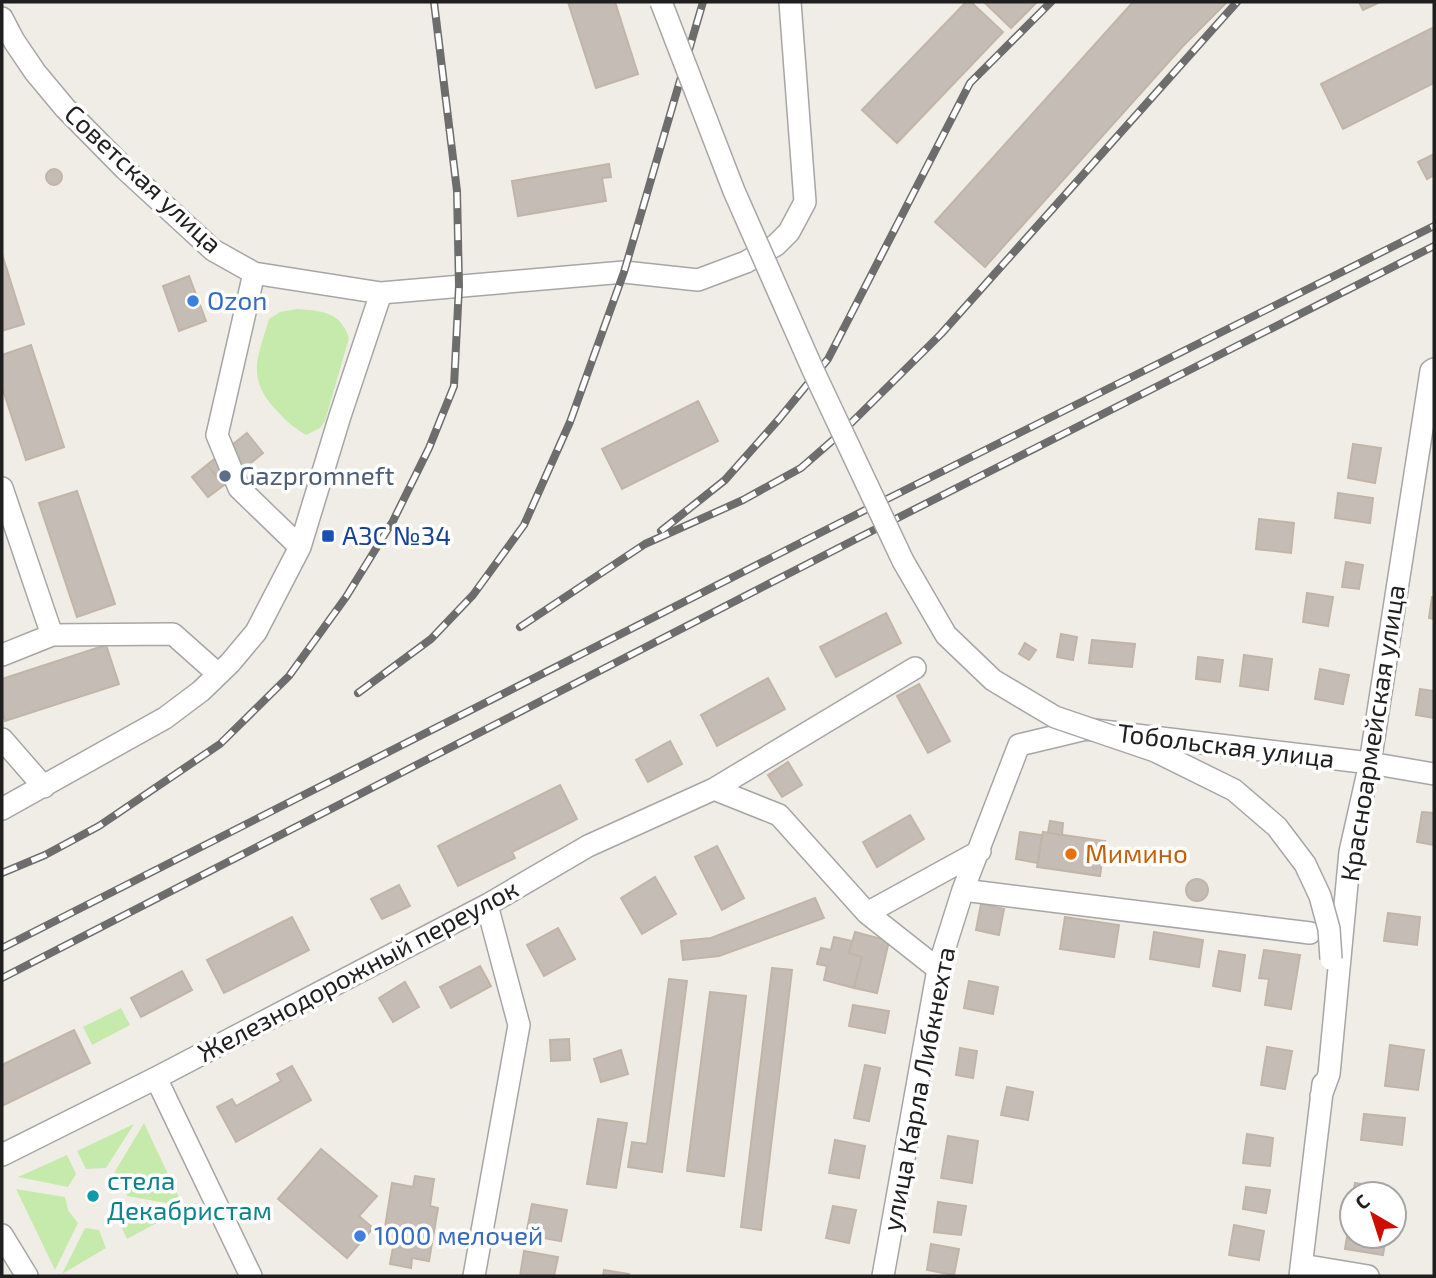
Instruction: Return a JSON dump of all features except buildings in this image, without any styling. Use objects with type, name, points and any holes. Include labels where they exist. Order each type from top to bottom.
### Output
[{"type":"street","name":"Красноармейская улица","points":[[661,2],[734,191],[807,357],[903,561],[946,635],[993,680],[1055,717],[1155,751],[1234,789],[1277,827],[1306,864],[1320,896],[1329,929],[1331,959],[1328,1038],[1301,1271]]},
{"type":"street","name":"Советская улица","points":[[2,18],[8,43],[65,108],[125,169],[213,250],[254,272],[381,293],[624,272],[698,281],[746,262],[776,246],[789,232],[805,202],[790,2]]},
{"type":"street","points":[[254,272],[217,435],[239,488],[300,547]]},
{"type":"street","points":[[2,809],[165,718],[201,691],[256,632],[300,547],[381,293]]},
{"type":"street","name":"Красноармейская улица","points":[[1321,1096],[1329,1074],[1350,852],[1370,763],[1432,370]]},
{"type":"street","points":[[2,488],[52,635]]},
{"type":"street","points":[[2,655],[52,635],[173,634],[218,674]]},
{"type":"street","name":"Железнодорожный переулок","points":[[2,1156],[487,905],[588,846],[714,789],[915,668]]},
{"type":"street","name":"Тобольская улица","points":[[1019,745],[1086,729],[1370,763],[1434,774]]},
{"type":"street","points":[[3,741],[44,787]]},
{"type":"street","name":"улица Карла Либкнехта","points":[[883,1276],[939,969],[963,890],[1019,745]]},
{"type":"street","points":[[714,789],[779,815],[867,913],[939,969]]},
{"type":"street","points":[[867,913],[980,851]]},
{"type":"street","points":[[963,890],[1310,933]]},
{"type":"street","points":[[474,1276],[519,1025],[487,905]]},
{"type":"street","points":[[156,1078],[251,1276]]},
{"type":"street","points":[[2,1235],[27,1276]]},
{"type":"street","points":[[1301,1271],[1368,1276]]},
{"type":"green space","points":[[297,309],[322,312],[335,317],[341,322],[349,338],[325,421],[320,428],[306,435],[290,424],[267,399],[261,388],[257,367],[269,319],[280,312]]},
{"type":"green space","points":[[121,1008],[130,1025],[92,1045],[83,1027]]},
{"type":"green space","points":[[144,1123],[183,1206],[127,1196],[123,1182],[114,1173]]},
{"type":"green space","points":[[134,1124],[106,1168],[86,1169],[77,1151]]},
{"type":"green space","points":[[67,1155],[76,1174],[68,1187],[18,1177]]},
{"type":"green space","points":[[16,1189],[65,1197],[68,1210],[78,1223],[55,1270]]},
{"type":"green space","points":[[127,1206],[175,1213],[127,1239],[118,1220]]},
{"type":"green space","points":[[85,1228],[99,1230],[106,1248],[62,1274]]},
{"type":"railway","points":[[2,873],[45,855],[99,826],[220,744],[289,676],[346,597],[393,521],[429,448],[454,386],[459,286],[457,191],[434,2]]},
{"type":"railway","points":[[358,693],[431,639],[473,595],[524,525],[570,422],[624,272],[703,2]]},
{"type":"railway","points":[[661,531],[725,480],[828,359],[970,83],[1051,2]]},
{"type":"railway","points":[[520,627],[645,544],[743,500],[801,468],[841,433],[941,334],[1237,2]]},
{"type":"railway","points":[[2,948],[879,503],[1434,226]]},
{"type":"railway","points":[[2,978],[860,537],[1434,246]]},
{"type":"place","name":"Ozon","points":[[193,301]]},
{"type":"place","name":"Gazpromneft","points":[[225,476]]},
{"type":"place","name":"АЗС №34","points":[[328,536]]},
{"type":"place","name":"Мимино","points":[[1071,854]]},
{"type":"place","name":"стела Декабристам","points":[[93,1196]]},
{"type":"place","name":"1000 мелочей","points":[[360,1236]]}]
